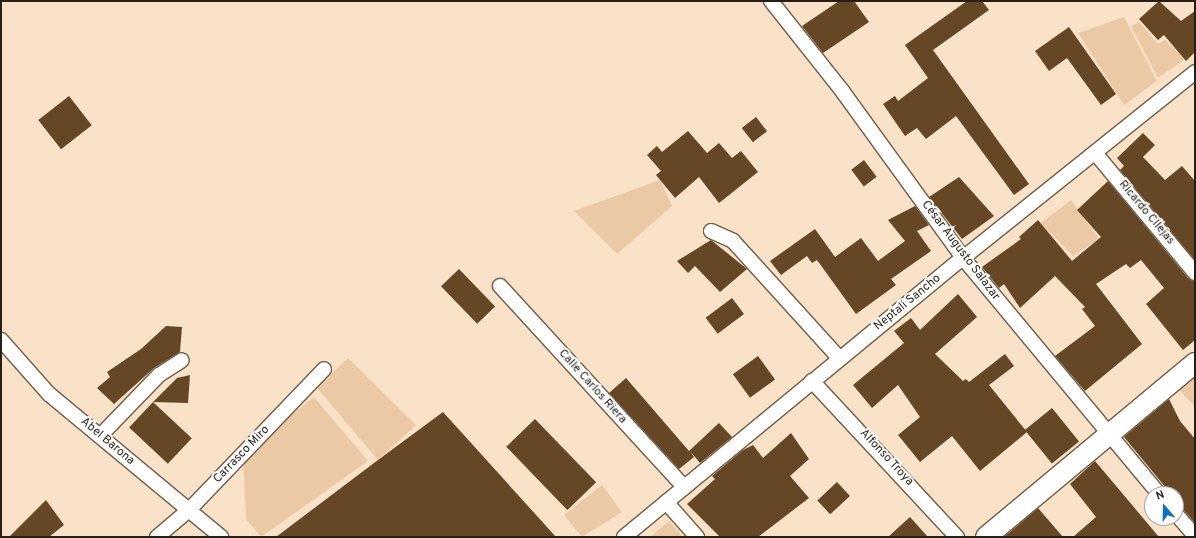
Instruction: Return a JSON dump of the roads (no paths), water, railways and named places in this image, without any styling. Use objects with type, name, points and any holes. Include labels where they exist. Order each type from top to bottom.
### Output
[{"type":"street","name":"César Augusto Salazar","points":[[771,1],[843,92],[963,258],[1107,435],[1152,486]]},
{"type":"street","name":"Neptali Sancho","points":[[624,537],[963,258],[1096,154],[1195,72]]},
{"type":"street","name":"Ricardo Cllejas","points":[[1096,154],[1195,273]]},
{"type":"street","points":[[711,230],[733,241],[840,359]]},
{"type":"street","name":"Calle Carlos Riera","points":[[500,286],[684,487]]},
{"type":"street","name":"Abel Barona","points":[[1,340],[49,394],[221,537]]},
{"type":"street","points":[[100,436],[159,375],[182,360]]},
{"type":"street","points":[[986,537],[1195,363]]},
{"type":"street","name":"Carrasco Miro","points":[[157,537],[189,510],[324,369]]},
{"type":"street","name":"Alfonso Troya","points":[[812,381],[957,537]]},
{"type":"street","points":[[666,502],[697,537]]},
{"type":"street","points":[[1184,523],[1195,536]]}]
